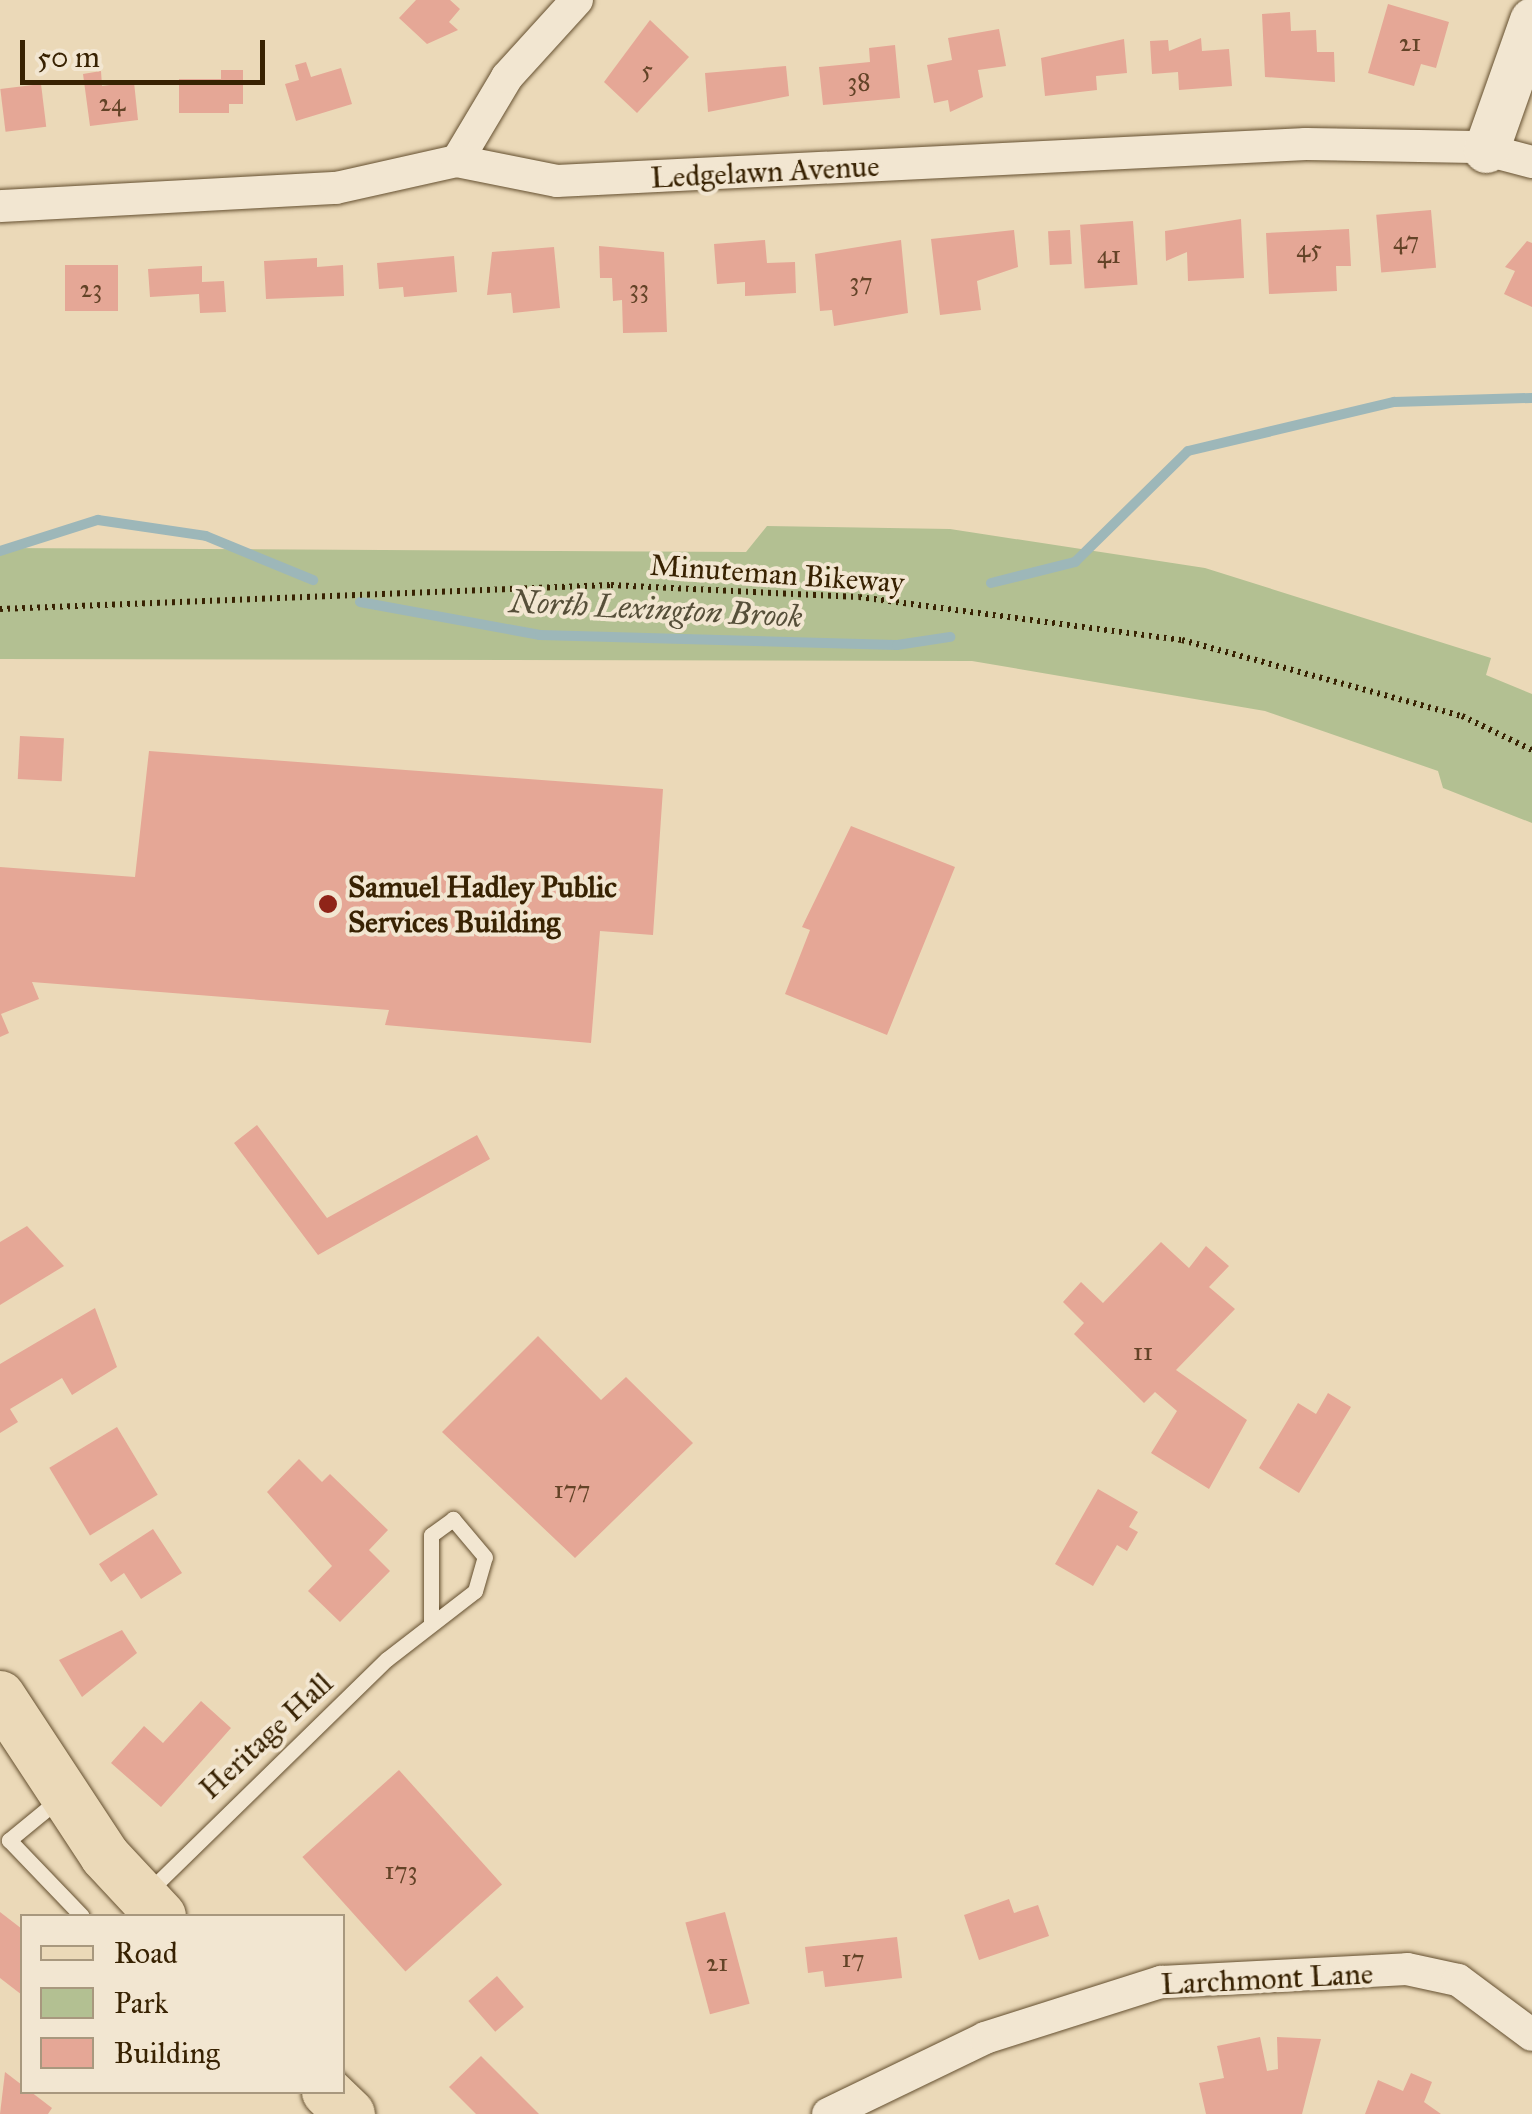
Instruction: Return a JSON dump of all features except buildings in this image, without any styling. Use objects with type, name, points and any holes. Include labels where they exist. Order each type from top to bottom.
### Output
[{"type":"main road","points":[[0,1696],[64,1794],[153,1907]]},
{"type":"main road","points":[[330,2094],[350,2114]]},
{"type":"street","points":[[457,161],[508,77],[577,0]]},
{"type":"street","points":[[1486,150],[1532,20]]},
{"type":"street","name":"Ledgelawn Avenue","points":[[0,206],[336,188],[457,161],[557,181],[1306,144],[1486,150],[1532,162]]},
{"type":"street","name":"Larchmont Lane","points":[[828,2114],[985,2038],[1161,1982],[1406,1970],[1458,1980],[1532,2035]]},
{"type":"lane","name":"Heritage Hall","points":[[153,1907],[431,1622],[474,1591],[485,1557],[453,1519],[431,1535],[431,1622]]},
{"type":"lane","points":[[64,1794],[8,1840],[80,1914]]},
{"type":"path","name":"Minuteman Bikeway","points":[[0,609],[611,584],[858,597],[1182,640],[1462,716],[1532,750]]},
{"type":"green space","points":[[767,526],[950,529],[1205,568],[1491,658],[1486,675],[1532,694],[1532,823],[1443,788],[1438,771],[1265,711],[972,661],[0,659],[0,548],[746,552]]},
{"type":"waterway","name":"North Lexington Brook","points":[[991,583],[1075,562],[1188,451],[1394,402],[1532,398]]},
{"type":"waterway","name":"North Lexington Brook","points":[[0,551],[98,520],[206,536],[313,580]]},
{"type":"waterway","name":"North Lexington Brook","points":[[360,602],[540,635],[897,645],[950,637]]},
{"type":"place","name":"Samuel Hadley Public Services Building","points":[[328,904]]}]
